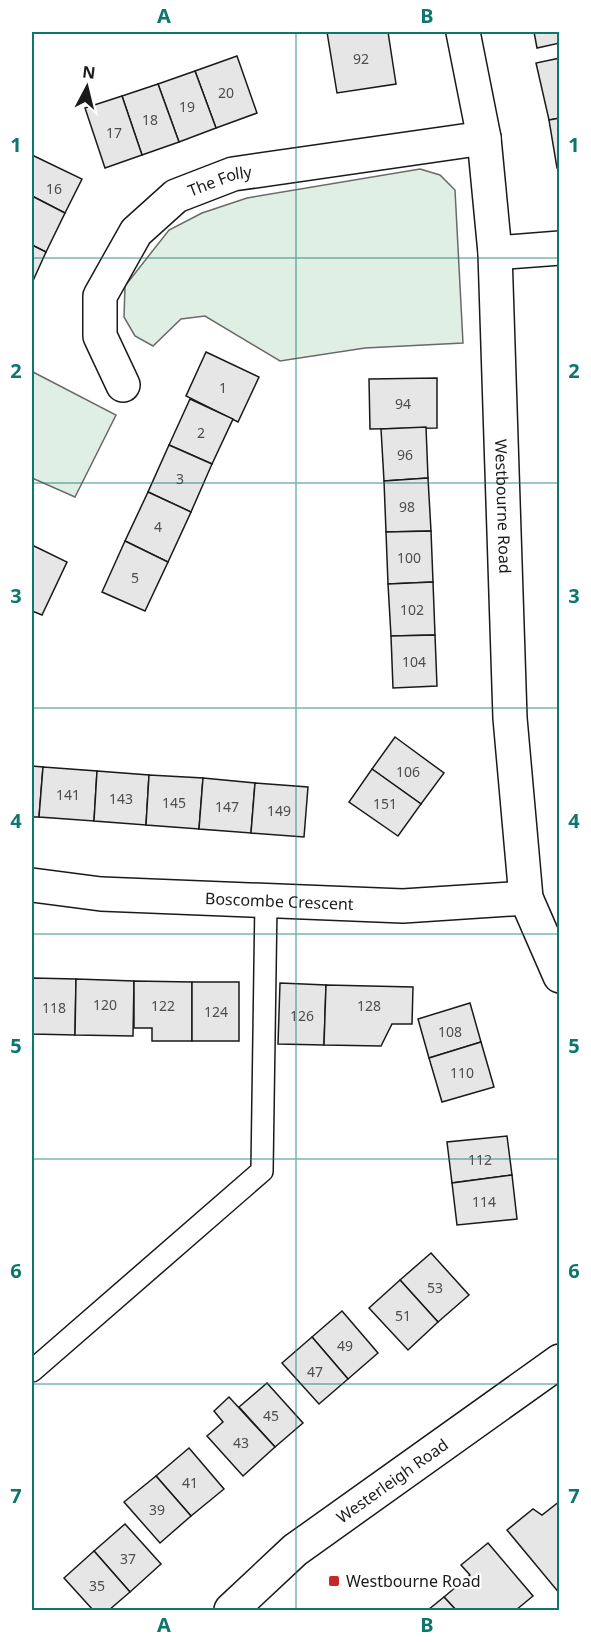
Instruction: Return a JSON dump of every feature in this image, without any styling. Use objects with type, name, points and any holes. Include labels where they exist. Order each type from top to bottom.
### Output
[{"type":"street","name":"Westbourne Road","points":[[463,32],[484,138],[495,253],[510,718],[526,898],[560,976]]},
{"type":"street","name":"The Folly","points":[[123,385],[100,336],[100,296],[136,232],[176,196],[233,174],[484,138]]},
{"type":"street","points":[[495,253],[560,248]]},
{"type":"street","name":"Boscombe Crescent","points":[[32,885],[101,894],[402,906],[526,898]]},
{"type":"street","name":"Westerleigh Road","points":[[231,1611],[295,1550],[560,1361]]},
{"type":"lane","points":[[32,1371],[262,1171],[266,901]]},
{"type":"green space","points":[[420,169],[440,175],[455,190],[463,343],[365,348],[280,361],[205,316],[181,319],[153,346],[135,336],[124,317],[125,286],[169,230],[202,213],[247,198]]},
{"type":"green space","points":[[33,372],[116,415],[75,497],[32,478]]},
{"type":"building","points":[[327,32],[388,32],[396,84],[337,93]]},
{"type":"building","points":[[534,32],[560,32],[560,43],[537,48]]},
{"type":"building","points":[[237,56],[257,113],[216,128],[195,71]]},
{"type":"building","points":[[560,58],[560,118],[549,120],[536,63]]},
{"type":"building","points":[[195,71],[216,128],[179,142],[158,84]]},
{"type":"building","points":[[158,84],[179,142],[142,155],[122,96]]},
{"type":"building","points":[[122,96],[142,155],[105,168],[85,108]]},
{"type":"building","points":[[560,118],[560,168],[557,168],[549,120]]},
{"type":"building","points":[[32,155],[82,179],[65,213],[32,196]]},
{"type":"building","points":[[32,196],[65,213],[46,252],[32,245]]},
{"type":"building","points":[[32,245],[46,252],[32,283]]},
{"type":"building","points":[[206,352],[259,377],[238,422],[186,396]]},
{"type":"building","points":[[437,378],[437,428],[370,429],[369,379]]},
{"type":"building","points":[[190,399],[233,419],[212,464],[169,445]]},
{"type":"building","points":[[426,427],[428,478],[384,481],[381,429]]},
{"type":"building","points":[[169,445],[212,464],[191,512],[148,492]]},
{"type":"building","points":[[428,478],[431,531],[386,532],[384,481]]},
{"type":"building","points":[[148,492],[191,512],[168,562],[125,541]]},
{"type":"building","points":[[431,531],[433,582],[388,584],[386,532]]},
{"type":"building","points":[[125,541],[168,562],[145,611],[102,592]]},
{"type":"building","points":[[32,545],[67,562],[42,615],[32,611]]},
{"type":"building","points":[[433,582],[435,635],[391,636],[388,584]]},
{"type":"building","points":[[435,635],[437,686],[393,688],[391,636]]},
{"type":"building","points":[[395,737],[444,773],[421,804],[372,769]]},
{"type":"building","points":[[32,766],[43,767],[39,817],[32,817]]},
{"type":"building","points":[[43,767],[97,771],[94,821],[39,817]]},
{"type":"building","points":[[372,769],[421,804],[398,836],[349,802]]},
{"type":"building","points":[[97,771],[149,775],[146,825],[94,821]]},
{"type":"building","points":[[149,775],[203,778],[199,829],[146,825]]},
{"type":"building","points":[[203,778],[255,783],[251,833],[199,829]]},
{"type":"building","points":[[255,783],[308,787],[304,837],[251,833]]},
{"type":"building","points":[[32,978],[76,979],[75,1035],[32,1034]]},
{"type":"building","points":[[76,979],[134,981],[133,1036],[75,1035]]},
{"type":"building","points":[[134,981],[192,982],[192,1041],[152,1041],[152,1028],[134,1028]]},
{"type":"building","points":[[192,982],[239,982],[239,1041],[192,1041]]},
{"type":"building","points":[[280,983],[326,985],[324,1045],[278,1044]]},
{"type":"building","points":[[326,985],[413,987],[412,1024],[392,1024],[381,1046],[324,1045]]},
{"type":"building","points":[[470,1003],[481,1042],[429,1058],[418,1019]]},
{"type":"building","points":[[481,1042],[494,1087],[442,1102],[429,1058]]},
{"type":"building","points":[[507,1136],[512,1175],[452,1183],[447,1142]]},
{"type":"building","points":[[512,1175],[517,1219],[457,1225],[452,1183]]},
{"type":"building","points":[[431,1253],[469,1295],[438,1322],[400,1280]]},
{"type":"building","points":[[400,1280],[438,1322],[408,1350],[369,1308]]},
{"type":"building","points":[[342,1311],[378,1353],[348,1379],[312,1337]]},
{"type":"building","points":[[312,1337],[348,1379],[319,1404],[282,1363]]},
{"type":"building","points":[[267,1383],[303,1423],[275,1447],[239,1407]]},
{"type":"building","points":[[229,1397],[275,1447],[243,1476],[207,1436],[223,1422],[214,1411]]},
{"type":"building","points":[[189,1448],[224,1489],[191,1516],[156,1476]]},
{"type":"building","points":[[156,1476],[191,1516],[160,1543],[124,1502]]},
{"type":"building","points":[[560,1501],[560,1594],[507,1530],[533,1509],[542,1515]]},
{"type":"building","points":[[125,1524],[161,1564],[130,1592],[94,1551]]},
{"type":"building","points":[[488,1543],[533,1596],[516,1610],[456,1610],[444,1597],[470,1575],[461,1565]]},
{"type":"building","points":[[94,1551],[130,1592],[109,1610],[93,1610],[64,1578]]},
{"type":"building","points":[[444,1597],[456,1610],[428,1610]]},
{"type":"place","name":"Westbourne Road","points":[[334,1581]]}]
